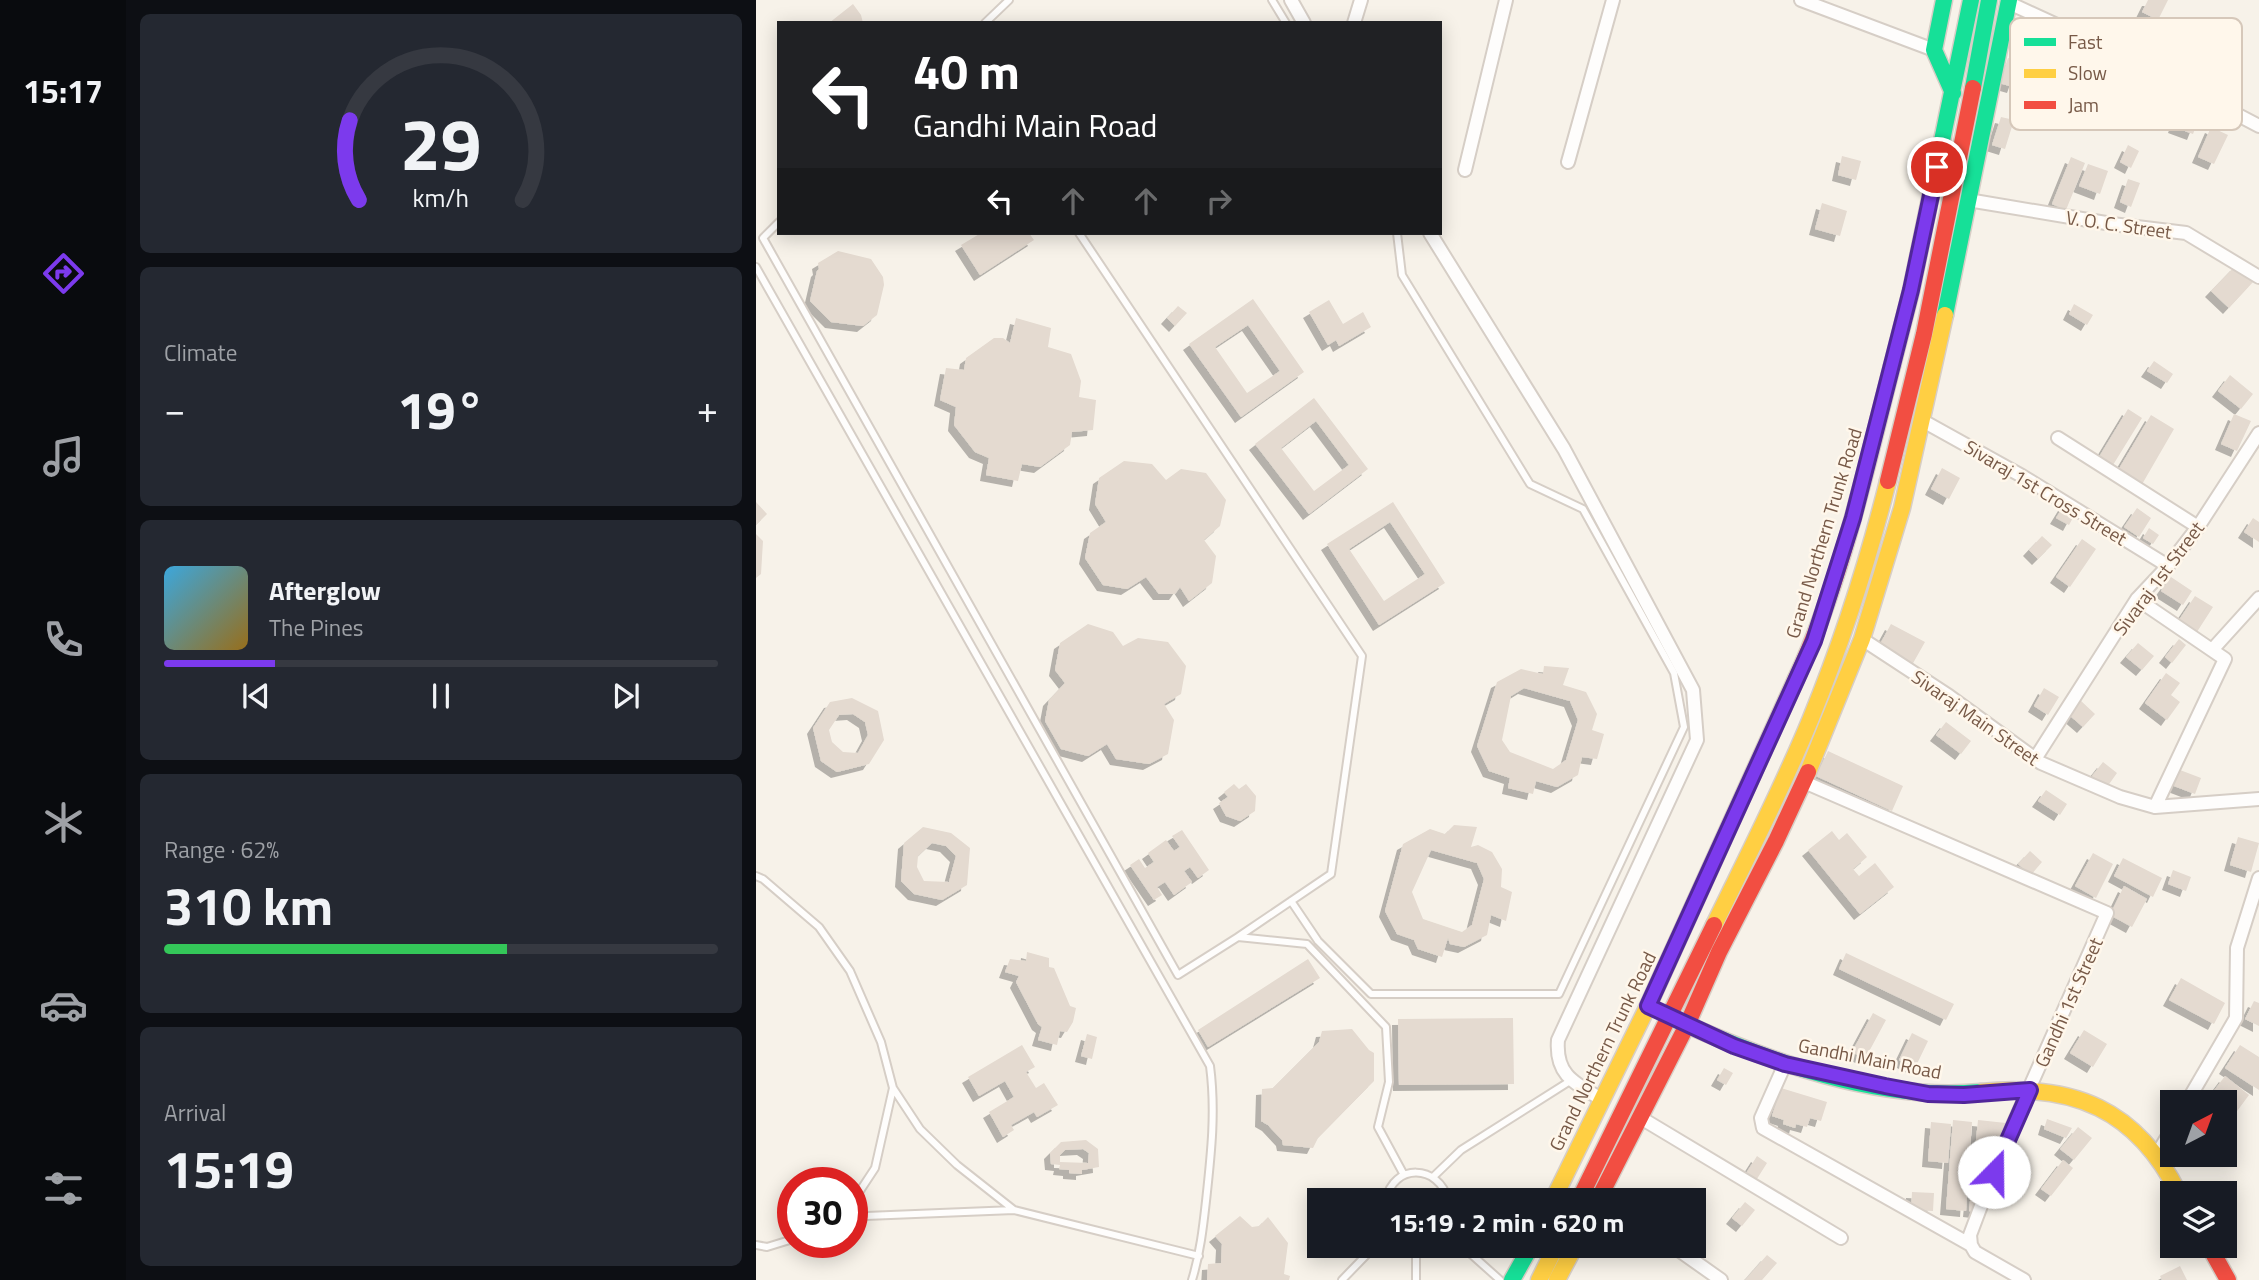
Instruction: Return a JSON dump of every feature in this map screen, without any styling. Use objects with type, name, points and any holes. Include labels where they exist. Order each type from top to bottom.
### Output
[{"type":"main road","points":[[1944,0],[1934,50],[1953,93]]},
{"type":"main road","name":"Grand Northern Trunk Road","points":[[1559,1188],[1648,1006],[1814,641],[1853,518],[1911,290],[1971,0]]},
{"type":"main road","points":[[1584,1188],[1787,775],[1844,628],[1875,527],[1905,412],[1953,198],[1989,0]]},
{"type":"main road","points":[[1608,1188],[1719,952],[1804,782],[1862,639],[1902,508],[1923,421],[2009,1]]},
{"type":"main road","name":"Gandhi Main Road","points":[[1648,1006],[1687,1025],[1785,1064],[1928,1094],[1964,1095],[2030,1090],[2080,1101],[2108,1111],[2139,1133],[2157,1154],[2172,1181]]},
{"type":"main road","points":[[1512,1280],[1524,1258]]},
{"type":"main road","points":[[1539,1280],[1550,1258]]},
{"type":"main road","points":[[1558,1280],[1569,1258]]},
{"type":"main road","points":[[2216,1258],[2228,1280]]},
{"type":"street","points":[[1291,0],[1303,21]]},
{"type":"street","points":[[1355,21],[1361,0]]},
{"type":"street","points":[[1465,170],[1506,0]]},
{"type":"street","points":[[1568,162],[1613,0]]},
{"type":"street","points":[[1801,0],[1934,50]]},
{"type":"street","points":[[2009,1],[2045,18]]},
{"type":"street","points":[[2242,117],[2259,126]]},
{"type":"street","name":"V. O. C. Street","points":[[1968,200],[2112,224],[2186,233],[2259,277]]},
{"type":"street","points":[[1431,235],[1564,449],[1693,690],[1697,740],[1558,1040],[1557,1056],[1570,1081],[1603,1100]]},
{"type":"street","name":"Sivaraj 1st Cross Street","points":[[1923,421],[2022,477],[2168,566]]},
{"type":"street","name":"Sivaraj 1st Street","points":[[2035,759],[2137,599],[2168,566],[2198,527],[2259,433]]},
{"type":"street","points":[[2058,438],[2198,527]]},
{"type":"street","points":[[2211,650],[2259,598]]},
{"type":"street","points":[[2137,599],[2225,659],[2155,807]]},
{"type":"street","name":"Sivaraj Main Street","points":[[1862,639],[1949,696],[2035,759],[2120,797],[2155,807],[2259,799]]},
{"type":"street","name":"Gandhi 1st Street","points":[[1804,782],[2107,913],[2002,1150],[1970,1235],[1971,1245]]},
{"type":"street","points":[[2194,1090],[2236,1018],[2237,948],[2259,878]]},
{"type":"street","points":[[1785,1064],[1761,1118],[1763,1128],[1971,1245],[1975,1252],[2024,1280]]},
{"type":"street","points":[[1641,1118],[1841,1238]]},
{"type":"street","points":[[2157,1154],[2160,1149]]},
{"type":"street","points":[[1690,1258],[1721,1280]]},
{"type":"lane","points":[[987,21],[1009,0]]},
{"type":"lane","points":[[1272,0],[1285,21]]},
{"type":"lane","points":[[777,224],[762,237],[1178,975],[1331,874],[1362,656],[1080,235]]},
{"type":"lane","points":[[1291,901],[1318,941],[1371,994],[1559,995],[1684,727],[1674,673],[1583,509],[1530,484],[1402,275],[1397,235]]},
{"type":"lane","points":[[756,267],[1210,1066],[1214,1100],[1212,1153],[1199,1256],[1192,1280]]},
{"type":"lane","points":[[756,876],[764,879],[818,927],[850,971],[881,1042],[893,1088],[920,1129],[957,1165],[1014,1210]]},
{"type":"lane","points":[[1238,937],[1307,944],[1385,1027],[1389,1082],[1378,1127],[1405,1175]]},
{"type":"lane","points":[[1433,1177],[1461,1150],[1570,1081]]},
{"type":"lane","points":[[868,1179],[875,1168],[893,1088]]},
{"type":"lane","points":[[1390,1188],[1405,1175],[1424,1173],[1433,1177],[1443,1188]]},
{"type":"lane","points":[[868,1216],[1014,1210],[1199,1256]]},
{"type":"lane","points":[[756,1245],[766,1247],[777,1244]]},
{"type":"lane","points":[[1342,1280],[1363,1258]]},
{"type":"lane","points":[[1416,1258],[1416,1280]]},
{"type":"lane","points":[[1475,1258],[1500,1280]]},
{"type":"building","points":[[2148,0],[2168,0],[2159,18],[2142,12]]},
{"type":"building","points":[[853,4],[862,21],[832,21]]},
{"type":"building","points":[[2008,58],[2010,59],[2010,86],[1999,83]]},
{"type":"building","points":[[2001,117],[2010,119],[2011,130],[2005,149],[1992,145]]},
{"type":"building","points":[[2210,130],[2228,135],[2214,164],[2198,157]]},
{"type":"building","points":[[2128,145],[2139,151],[2131,168],[2120,162]]},
{"type":"building","points":[[1842,156],[1861,161],[1856,180],[1838,175]]},
{"type":"building","points":[[2071,157],[2085,163],[2066,210],[2052,204]]},
{"type":"building","points":[[2088,164],[2108,171],[2100,194],[2079,186]]},
{"type":"building","points":[[2128,179],[2140,183],[2131,207],[2120,202]]},
{"type":"building","points":[[1822,203],[1847,211],[1840,236],[1815,229]]},
{"type":"building","points":[[978,235],[1030,235],[1034,240],[980,275],[961,245]]},
{"type":"building","points":[[838,251],[871,259],[883,277],[884,285],[877,315],[863,326],[831,322],[810,301],[819,269],[818,263]]},
{"type":"building","points":[[2236,265],[2254,281],[2229,308],[2211,291]]},
{"type":"building","points":[[1253,299],[1304,372],[1241,417],[1189,344]],"holes":[[[1248,325],[1280,371],[1247,393],[1215,347]]]},
{"type":"building","points":[[1329,300],[1343,324],[1363,312],[1371,327],[1339,346],[1336,340],[1328,345],[1309,312]]},
{"type":"building","points":[[2074,304],[2093,315],[2087,325],[2069,314]]},
{"type":"building","points":[[1178,306],[1187,313],[1175,326],[1167,318]]},
{"type":"building","points":[[1016,318],[1051,328],[1048,347],[1071,354],[1081,381],[1079,397],[1096,400],[1093,430],[1072,432],[1070,445],[1040,467],[1022,464],[1018,481],[986,475],[989,458],[975,452],[954,425],[956,407],[940,400],[946,368],[964,370],[966,358],[994,338],[1003,338],[1010,343]]},
{"type":"building","points":[[2154,361],[2173,374],[2167,383],[2147,371]]},
{"type":"building","points":[[2230,375],[2253,394],[2241,409],[2218,391]]},
{"type":"building","points":[[1314,398],[1368,469],[1309,514],[1255,444]],"holes":[[[1316,421],[1349,465],[1314,491],[1281,448]]]},
{"type":"building","points":[[2128,409],[2142,418],[2113,465],[2099,457]]},
{"type":"building","points":[[2234,414],[2251,421],[2237,451],[2221,444]]},
{"type":"building","points":[[2151,415],[2174,429],[2141,486],[2117,472]]},
{"type":"building","points":[[1124,461],[1152,464],[1166,480],[1181,469],[1206,473],[1226,500],[1220,526],[1204,540],[1216,556],[1212,583],[1189,601],[1180,587],[1175,594],[1159,594],[1146,577],[1127,589],[1103,585],[1085,558],[1090,533],[1106,522],[1095,504],[1099,478]]},
{"type":"building","points":[[1942,468],[1960,478],[1949,499],[1931,489]]},
{"type":"building","points":[[756,502],[767,514],[756,525]]},
{"type":"building","points":[[1393,502],[1445,583],[1379,625],[1327,544]],"holes":[[[1390,522],[1425,574],[1384,601],[1349,549]]]},
{"type":"building","points":[[2064,505],[2076,512],[2069,525],[2056,518]]},
{"type":"building","points":[[2137,508],[2151,518],[2139,537],[2124,527]]},
{"type":"building","points":[[2253,518],[2259,522],[2259,542],[2244,532]]},
{"type":"building","points":[[2149,528],[2159,535],[2153,544],[2143,538]]},
{"type":"building","points":[[756,534],[763,541],[761,574],[756,578]]},
{"type":"building","points":[[2042,536],[2052,545],[2038,559],[2029,550]]},
{"type":"building","points":[[2082,539],[2096,549],[2070,587],[2056,577]]},
{"type":"building","points":[[2171,577],[2192,591],[2183,605],[2161,591]]},
{"type":"building","points":[[2195,596],[2213,607],[2195,635],[2177,623]]},
{"type":"building","points":[[1088,624],[1113,632],[1123,646],[1138,638],[1168,642],[1186,666],[1181,694],[1164,704],[1174,720],[1168,754],[1149,764],[1116,759],[1107,744],[1088,756],[1061,749],[1045,721],[1049,700],[1065,683],[1055,670],[1060,643]]},
{"type":"building","points":[[1891,624],[1925,642],[1912,665],[1879,646]]},
{"type":"building","points":[[2179,639],[2186,645],[2172,663],[2165,657]]},
{"type":"building","points":[[2138,643],[2154,656],[2142,670],[2126,657]]},
{"type":"building","points":[[1544,666],[1569,668],[1563,685],[1586,692],[1597,714],[1592,730],[1604,734],[1597,759],[1582,757],[1578,775],[1557,787],[1536,781],[1533,794],[1508,788],[1510,778],[1489,771],[1477,746],[1497,682],[1521,669],[1543,674]],"holes":[[[1524,688],[1570,701],[1578,720],[1566,760],[1553,769],[1510,752],[1502,740],[1511,696]]]},
{"type":"building","points":[[2166,673],[2180,683],[2171,695],[2180,702],[2167,720],[2145,703]]},
{"type":"building","points":[[2044,688],[2059,697],[2048,715],[2034,706]]},
{"type":"building","points":[[852,698],[878,711],[884,740],[869,764],[837,772],[821,761],[813,728],[830,702]],"holes":[[[853,714],[865,722],[868,735],[858,753],[843,752],[832,742],[829,730],[839,715]]]},
{"type":"building","points":[[2080,700],[2095,714],[2083,727],[2068,714]]},
{"type":"building","points":[[1946,722],[1971,741],[1961,754],[1936,735]]},
{"type":"building","points":[[1828,751],[1903,786],[1892,811],[1816,776]]},
{"type":"building","points":[[2103,762],[2117,773],[2107,787],[2092,776]]},
{"type":"building","points":[[2180,770],[2201,778],[2195,794],[2174,786]]},
{"type":"building","points":[[1234,784],[1239,789],[1246,784],[1256,796],[1255,811],[1240,821],[1226,816],[1219,803],[1228,797],[1224,792]]},
{"type":"building","points":[[2046,790],[2067,804],[2060,815],[2038,801]]},
{"type":"building","points":[[1454,825],[1477,827],[1471,847],[1478,845],[1492,852],[1502,869],[1501,887],[1512,892],[1506,921],[1491,915],[1487,935],[1464,947],[1450,944],[1448,938],[1442,957],[1418,949],[1414,940],[1397,934],[1385,911],[1403,844],[1430,829],[1445,834]],"holes":[[[1431,850],[1477,863],[1484,879],[1472,925],[1462,932],[1423,919],[1412,892]]]},
{"type":"building","points":[[923,827],[951,833],[970,848],[967,885],[942,900],[914,894],[901,881],[904,843]],"holes":[[[932,843],[946,846],[956,856],[949,882],[924,881],[917,867],[918,856]]]},
{"type":"building","points":[[1182,830],[1209,870],[1198,878],[1190,867],[1184,871],[1192,882],[1174,895],[1165,882],[1157,887],[1162,895],[1154,900],[1130,865],[1139,859],[1145,868],[1154,862],[1148,853],[1166,840],[1174,851],[1180,847],[1172,836]]},
{"type":"building","points":[[1832,831],[1839,840],[1847,833],[1867,857],[1853,869],[1859,876],[1875,863],[1894,887],[1860,914],[1808,850]]},
{"type":"building","points":[[2238,837],[2259,843],[2251,872],[2230,865]]},
{"type":"building","points":[[2030,851],[2042,862],[2031,875],[2018,864]]},
{"type":"building","points":[[2093,853],[2113,864],[2096,898],[2075,886]]},
{"type":"building","points":[[2123,858],[2162,878],[2153,897],[2114,876]]},
{"type":"building","points":[[2173,870],[2191,877],[2186,891],[2168,884]]},
{"type":"building","points":[[2124,886],[2147,899],[2132,927],[2110,915]]},
{"type":"building","points":[[1027,952],[1049,958],[1049,967],[1054,968],[1070,1006],[1076,1008],[1073,1022],[1067,1032],[1060,1031],[1057,1045],[1038,1040],[1042,1027],[1016,982],[1019,976],[1005,972],[1010,959],[1026,961]]},
{"type":"building","points":[[1846,953],[1954,1004],[1946,1020],[1839,969]]},
{"type":"building","points":[[1308,959],[1320,978],[1208,1047],[1198,1030]]},
{"type":"building","points":[[2181,978],[2225,1003],[2214,1024],[2169,1000]]},
{"type":"building","points":[[2254,1001],[2259,1003],[2259,1026],[2245,1019]]},
{"type":"building","points":[[1873,1013],[1886,1020],[1865,1059],[1852,1052]]},
{"type":"building","points":[[1513,1018],[1514,1084],[1399,1085],[1398,1019]]},
{"type":"building","points":[[1352,1029],[1374,1053],[1374,1081],[1318,1138],[1313,1148],[1283,1145],[1282,1140],[1261,1121],[1262,1089],[1273,1088],[1319,1042],[1322,1031]]},
{"type":"building","points":[[2084,1030],[2107,1044],[2093,1067],[2070,1053]]},
{"type":"building","points":[[1912,1033],[1928,1041],[1915,1068],[1899,1060]]},
{"type":"building","points":[[1087,1034],[1097,1037],[1092,1059],[1081,1056]]},
{"type":"building","points":[[1022,1045],[1035,1067],[1026,1072],[1036,1088],[1044,1083],[1058,1105],[1037,1117],[1034,1112],[1011,1125],[1014,1130],[1003,1137],[989,1112],[1014,1097],[1005,1081],[979,1096],[968,1077]]},
{"type":"building","points":[[2240,1045],[2259,1057],[2259,1090],[2225,1068]]},
{"type":"building","points":[[1724,1068],[1733,1073],[1726,1085],[1717,1080]]},
{"type":"building","points":[[2225,1076],[2249,1095],[2237,1111],[2237,1090],[2214,1090]]},
{"type":"building","points":[[1781,1088],[1827,1102],[1821,1121],[1810,1118],[1807,1127],[1796,1124],[1795,1128],[1772,1116]]},
{"type":"building","points":[[2047,1119],[2072,1128],[2066,1138],[2044,1129]]},
{"type":"building","points":[[1953,1120],[1972,1122],[1966,1211],[1946,1209]]},
{"type":"building","points":[[1978,1120],[2006,1123],[2001,1137],[1998,1136],[1993,1153],[1991,1152],[1977,1212],[1969,1211]]},
{"type":"building","points":[[1931,1122],[1951,1124],[1948,1163],[1928,1161]]},
{"type":"building","points":[[2078,1127],[2092,1138],[2074,1160],[2060,1149]]},
{"type":"building","points":[[1086,1140],[1098,1149],[1099,1167],[1082,1170],[1082,1174],[1069,1173],[1069,1170],[1059,1169],[1060,1165],[1051,1164],[1050,1153],[1061,1142]],"holes":[[[1083,1149],[1089,1153],[1088,1163],[1060,1162],[1060,1155],[1065,1150]]]},
{"type":"building","points":[[1757,1156],[1767,1163],[1755,1182],[1745,1175]]},
{"type":"building","points":[[2063,1160],[2073,1168],[2051,1196],[2041,1189]]},
{"type":"building","points":[[2003,1167],[2015,1174],[2003,1193],[1991,1186]]},
{"type":"building","points":[[1912,1192],[1934,1193],[1933,1211],[1911,1210]]},
{"type":"building","points":[[1745,1202],[1755,1210],[1742,1226],[1732,1218]]},
{"type":"building","points":[[1240,1216],[1252,1227],[1259,1226],[1268,1217],[1288,1243],[1284,1274],[1290,1276],[1289,1280],[1207,1280],[1208,1264],[1221,1263],[1222,1244],[1215,1236]]},
{"type":"building","points":[[1767,1255],[1777,1263],[1762,1280],[1745,1280]]},
{"type":"building","points":[[2180,1266],[2187,1280],[2162,1280],[2160,1276]]},
{"type":"traffic: fast","points":[[1944,0],[1934,50],[1953,93]]},
{"type":"traffic: fast","points":[[1892,366],[1911,291],[1971,0]]},
{"type":"traffic: fast","points":[[1973,88],[1989,0]]},
{"type":"traffic: fast","points":[[1945,315],[2009,0]]},
{"type":"traffic: fast","points":[[1676,1020],[1748,1050],[1824,1075],[1903,1091],[1981,1092]]},
{"type":"traffic: fast","points":[[1512,1280],[1524,1258]]},
{"type":"traffic: slow","points":[[1808,772],[1862,639],[1902,508],[1945,315]]},
{"type":"traffic: slow","points":[[1714,925],[1811,718],[1854,601],[1888,481]]},
{"type":"traffic: slow","points":[[1559,1188],[1648,1006],[1796,679]]},
{"type":"traffic: slow","points":[[1981,1092],[2045,1092],[2073,1098],[2099,1108],[2122,1122],[2143,1141],[2171,1181]]},
{"type":"traffic: slow","points":[[1539,1280],[1550,1258]]},
{"type":"traffic: slow","points":[[1557,1280],[1569,1258]]},
{"type":"traffic: jam","points":[[1888,481],[1924,334],[1973,88]]},
{"type":"traffic: jam","points":[[1796,679],[1827,603],[1839,564],[1892,366]]},
{"type":"traffic: jam","points":[[1604,1188],[1687,1025],[1719,952],[1808,772]]},
{"type":"traffic: jam","points":[[1585,1188],[1714,925]]},
{"type":"traffic: jam","points":[[2216,1258],[2228,1280]]},
{"type":"route","points":[[1937,167],[1911,290],[1853,518],[1814,641],[1648,1006],[1734,1046],[1785,1064],[1885,1086],[1928,1094],[1964,1095],[2030,1090],[1994,1172]]}]
